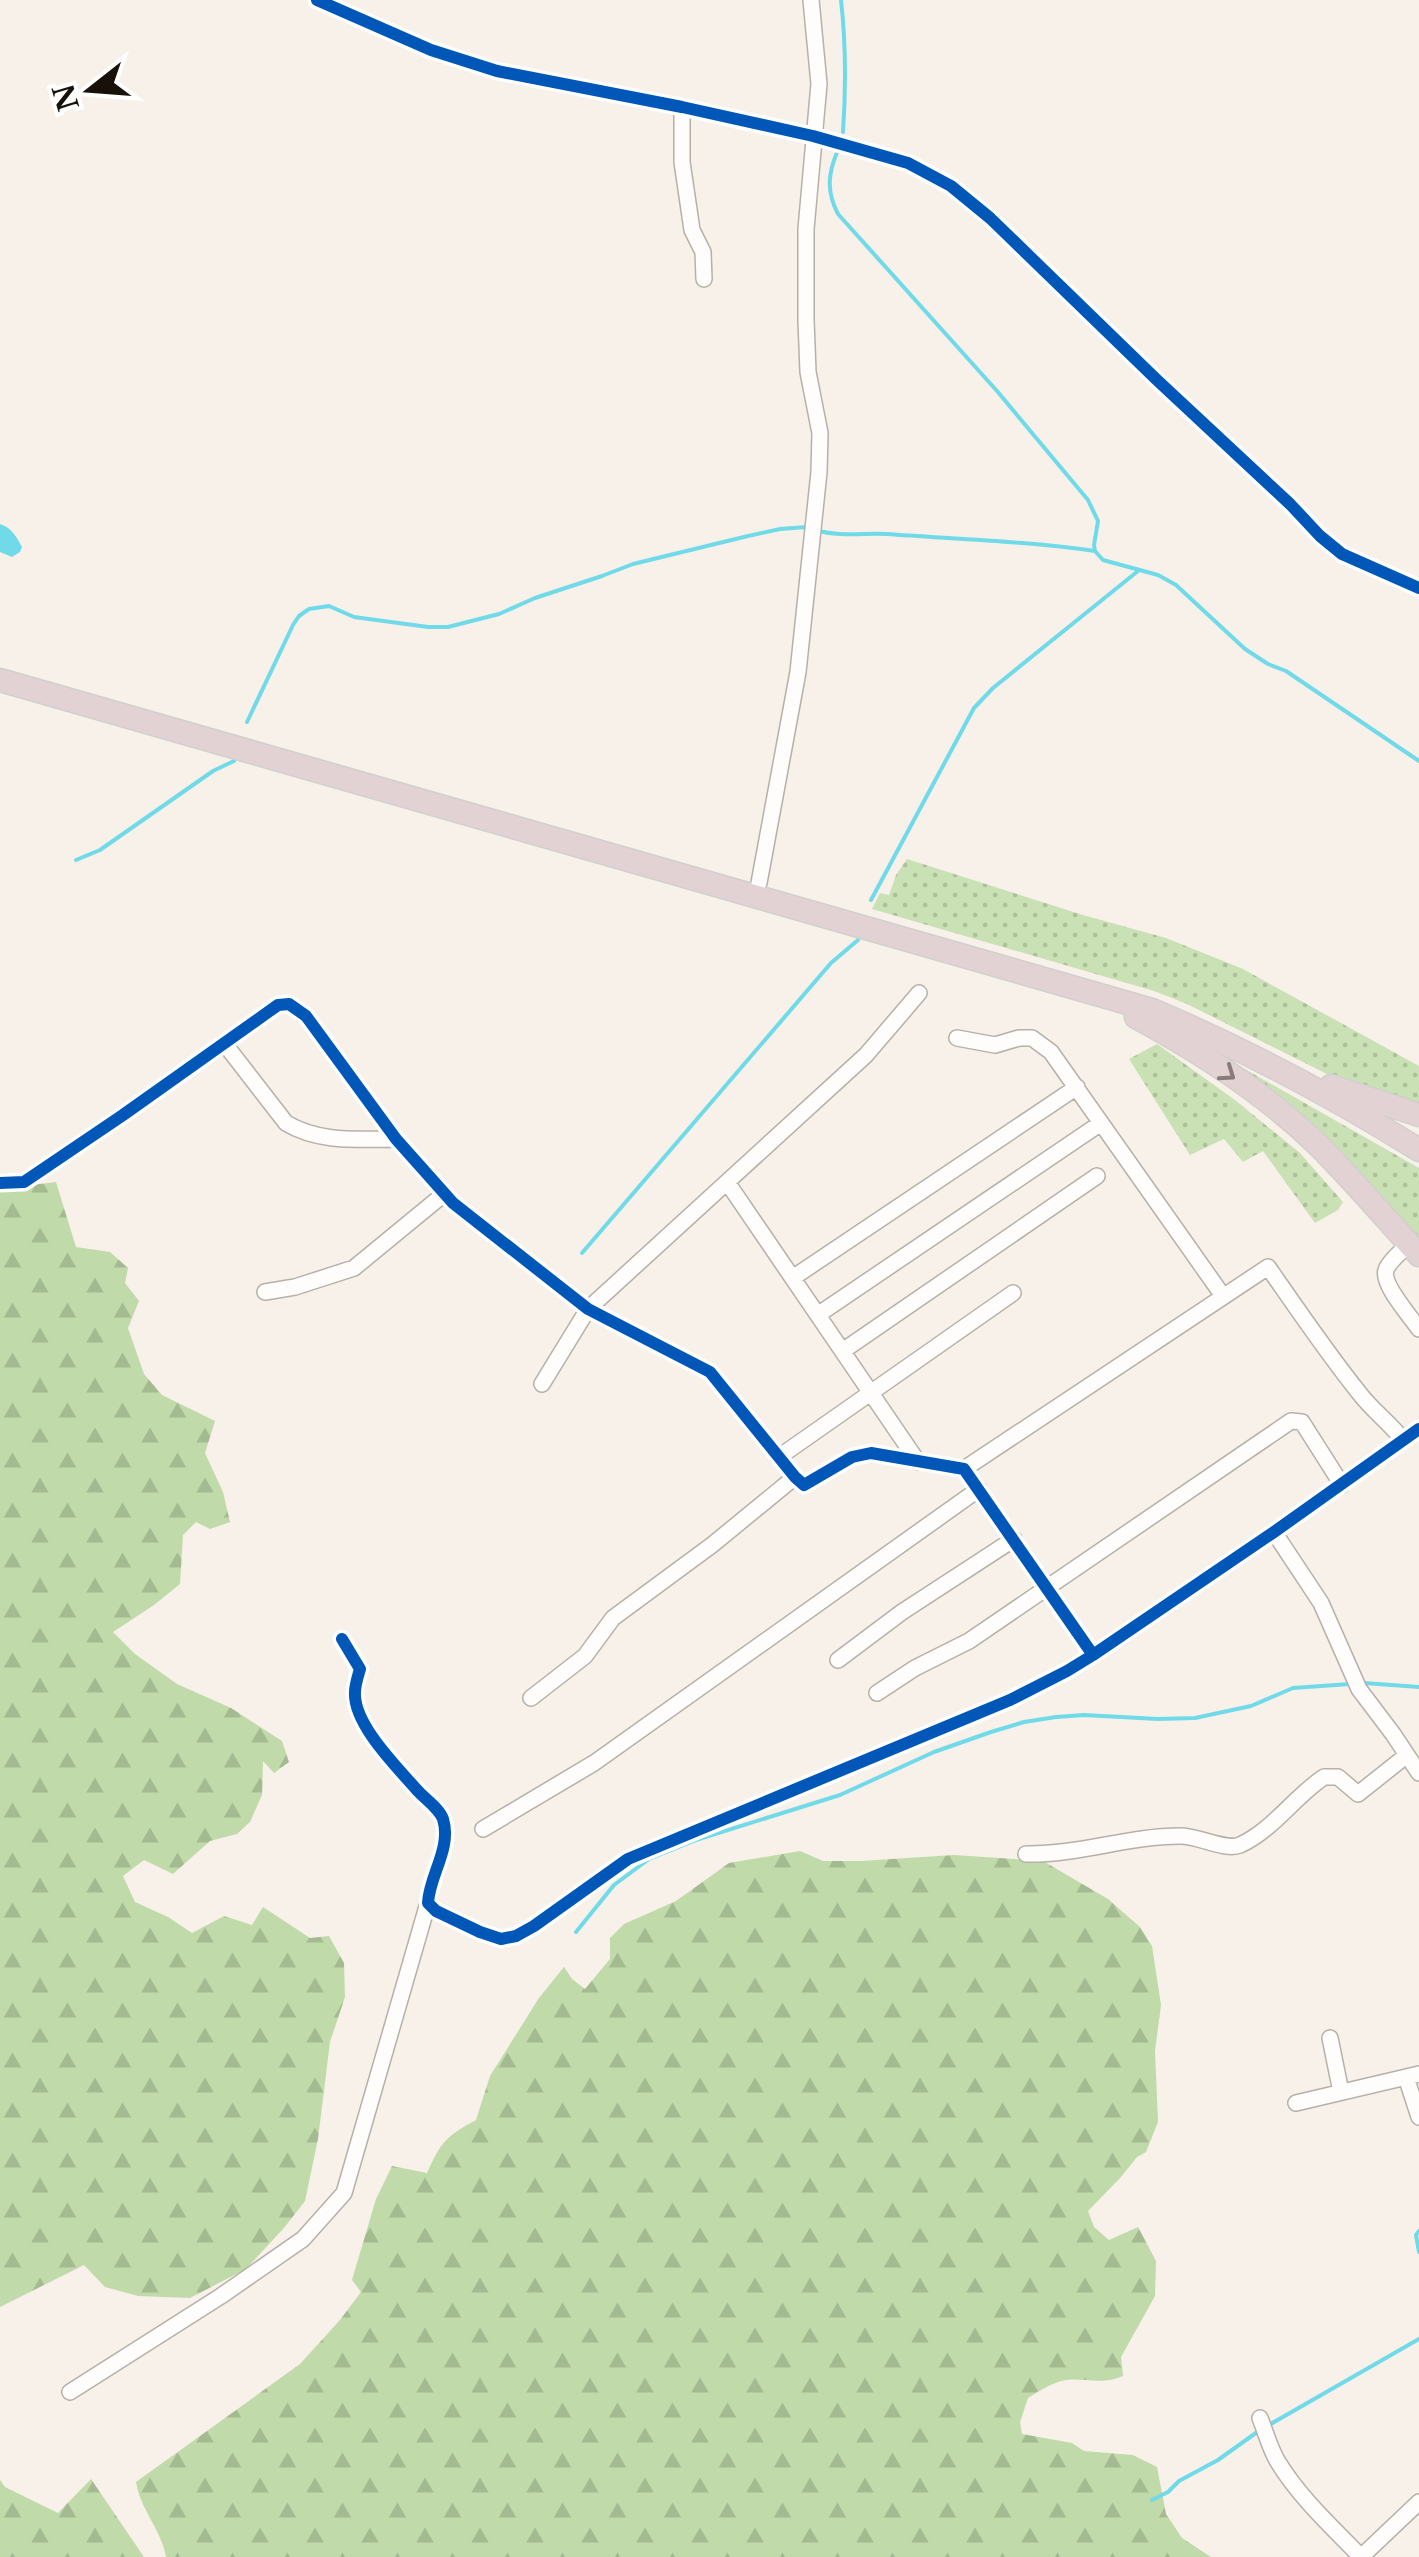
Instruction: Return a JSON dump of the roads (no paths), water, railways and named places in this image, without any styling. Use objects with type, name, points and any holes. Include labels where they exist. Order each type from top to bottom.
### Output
[{"type":"highway","points":[[0,667],[1153,999],[1212,1022],[1419,1136]]},
{"type":"highway","points":[[0,680],[1152,1010],[1206,1032],[1419,1150]]},
{"type":"highway","points":[[1084,988],[1188,1045],[1250,1088],[1318,1145],[1414,1250]]},
{"type":"highway","points":[[1331,1086],[1419,1115]]},
{"type":"street","points":[[317,0],[431,50],[497,71],[813,136],[908,163],[951,186],[990,218],[1320,536],[1342,554],[1419,588]]},
{"type":"street","points":[[759,883],[798,672],[820,472],[820,433],[808,372],[806,320],[806,228],[819,84],[811,0]]},
{"type":"street","points":[[682,107],[682,162],[692,230],[704,252],[704,279]]},
{"type":"street","points":[[542,1384],[588,1308],[866,1056],[919,993]]},
{"type":"street","points":[[0,1183],[24,1182],[278,1005],[289,1004],[306,1016],[396,1139],[444,1194],[588,1308],[710,1372],[804,1484],[852,1456],[872,1453],[964,1470],[1093,1655]]},
{"type":"street","points":[[957,1038],[996,1045],[1032,1038],[1051,1052],[1223,1296]]},
{"type":"street","points":[[224,1043],[286,1123],[298,1130],[325,1138],[396,1139]]},
{"type":"street","points":[[794,1277],[1077,1087]]},
{"type":"street","points":[[819,1314],[1101,1123]]},
{"type":"street","points":[[844,1350],[1097,1176]]},
{"type":"street","points":[[727,1182],[918,1462]]},
{"type":"street","points":[[264,1292],[295,1287],[354,1268],[444,1194]]},
{"type":"street","points":[[1414,1250],[1386,1267],[1385,1276],[1419,1329]]},
{"type":"street","points":[[964,1470],[1268,1267],[1330,1357],[1403,1440]]},
{"type":"street","points":[[779,1457],[1013,1293]]},
{"type":"street","points":[[877,1693],[969,1640],[1291,1421],[1302,1422],[1342,1485]]},
{"type":"street","points":[[428,1903],[436,1911],[480,1932],[501,1938],[516,1936],[628,1858],[1010,1700],[1093,1655],[1419,1429]]},
{"type":"street","points":[[531,1698],[585,1656],[613,1618],[795,1477]]},
{"type":"street","points":[[482,1829],[594,1763],[980,1489]]},
{"type":"street","points":[[1274,1532],[1320,1603],[1357,1685],[1419,1774]]},
{"type":"street","points":[[838,1660],[902,1612],[1014,1540]]},
{"type":"street","points":[[70,2392],[221,2296],[303,2238],[344,2193],[445,1836],[442,1816],[362,1722],[354,1694],[360,1669],[342,1639]]},
{"type":"street","points":[[1026,1854],[1052,1855],[1141,1838],[1175,1836],[1234,1847],[1266,1828],[1324,1777],[1338,1778],[1358,1794],[1408,1755]]},
{"type":"street","points":[[1330,2038],[1341,2092]]},
{"type":"street","points":[[1296,2103],[1412,2076],[1419,2117]]},
{"type":"street","points":[[1260,2418],[1276,2459],[1314,2509],[1361,2557],[1419,2502]]},
{"type":"water","points":[[0,524],[11,530],[22,547],[12,557],[0,552]]},
{"type":"waterway","points":[[841,0],[843,132]]},
{"type":"waterway","points":[[838,150],[830,182],[838,214],[997,391],[1088,500],[1098,521],[1095,551],[1103,560],[1158,575],[1176,585],[1245,649],[1286,671],[1419,761]]},
{"type":"waterway","points":[[247,722],[293,625],[309,609],[329,606],[354,617],[448,627],[499,614],[633,564],[780,529],[807,527]]},
{"type":"waterway","points":[[816,530],[1095,551]]},
{"type":"waterway","points":[[871,900],[974,708],[993,688],[1138,571]]},
{"type":"waterway","points":[[76,860],[100,850],[213,771],[234,761]]},
{"type":"waterway","points":[[582,1253],[831,963],[858,940]]},
{"type":"waterway","points":[[1364,1683],[1419,1687]]},
{"type":"waterway","points":[[576,1932],[614,1885],[649,1859],[696,1840],[840,1795],[934,1752],[991,1732],[1024,1722],[1084,1715],[1195,1718],[1251,1706],[1293,1688],[1350,1684]]},
{"type":"waterway","points":[[1419,2231],[1419,2252]]},
{"type":"waterway","points":[[1269,2425],[1419,2339]]},
{"type":"waterway","points":[[1152,2500],[1260,2430]]}]
